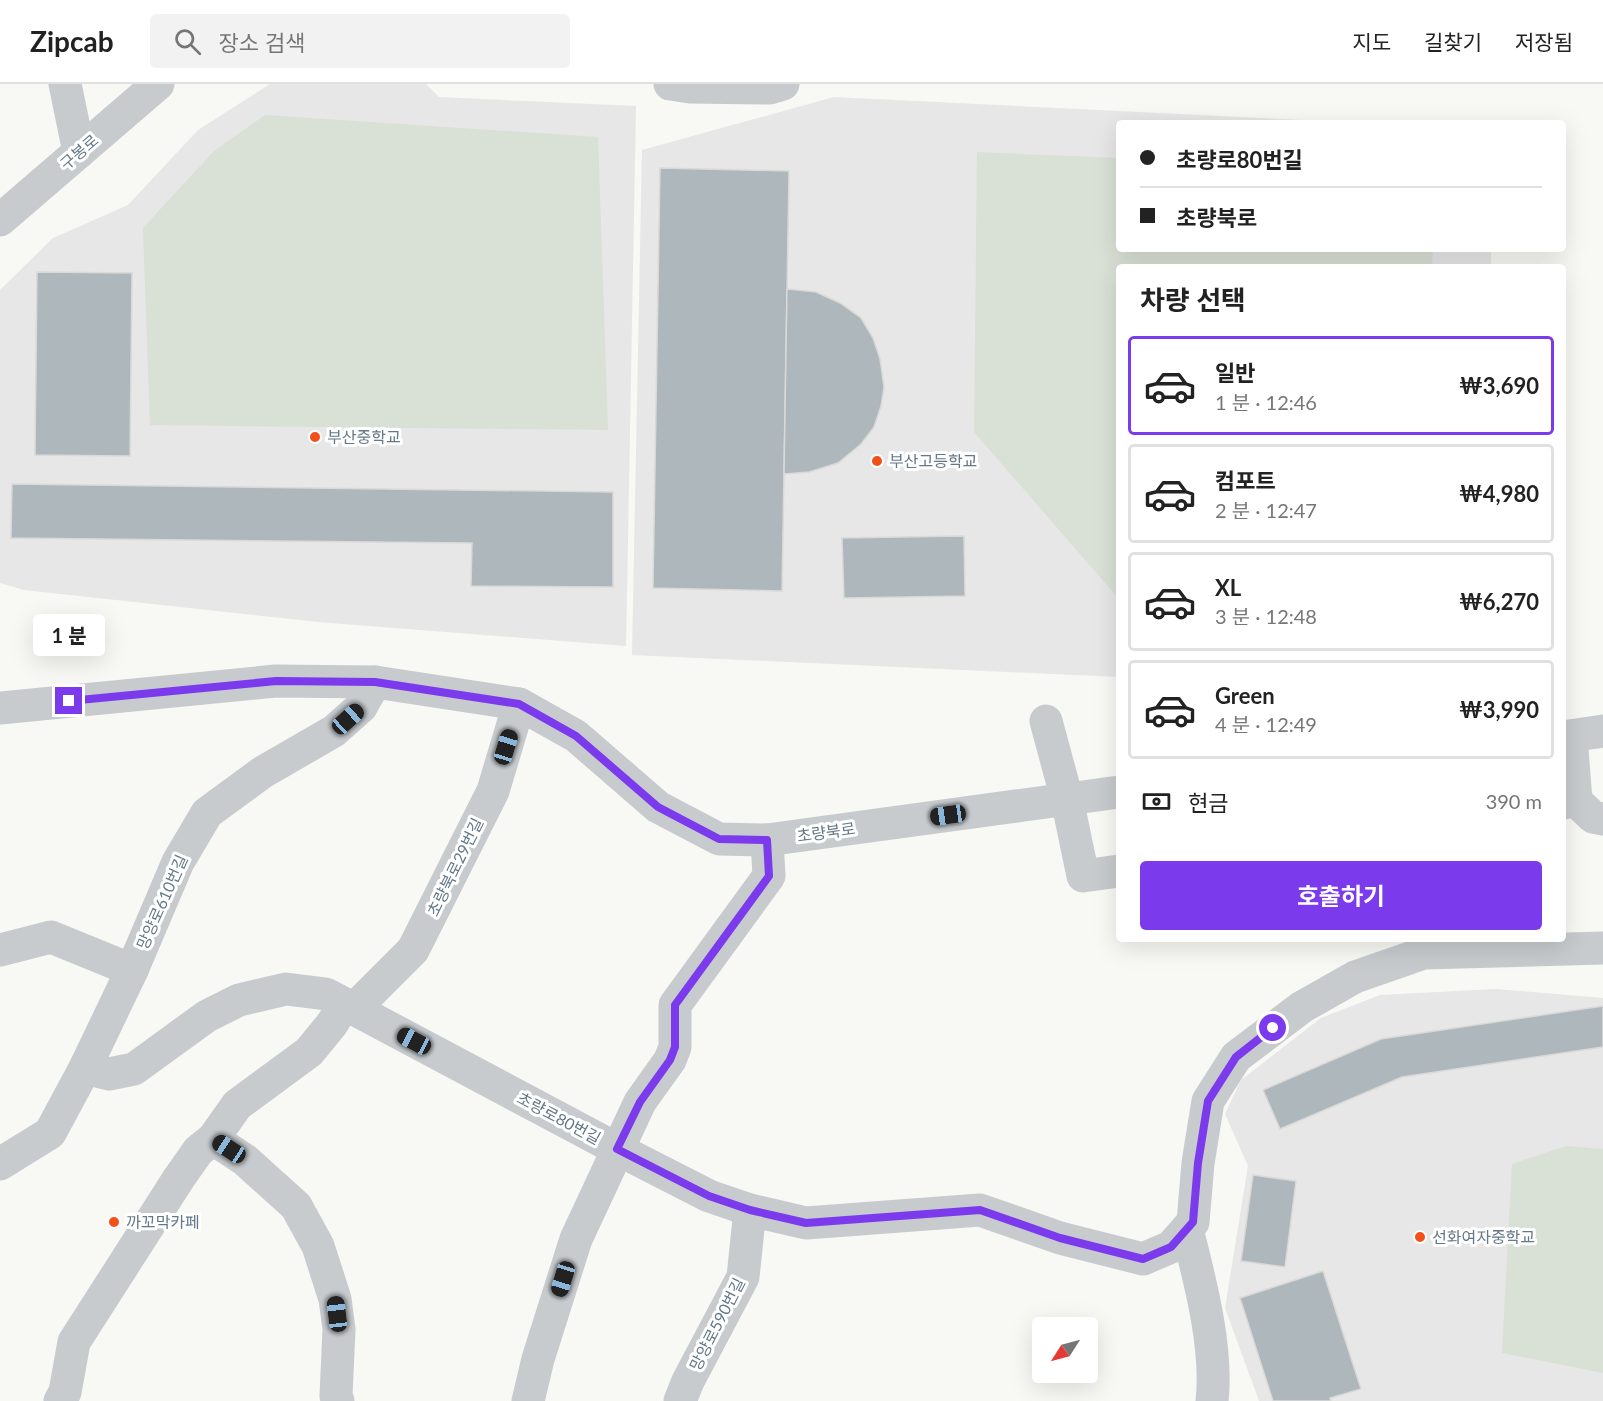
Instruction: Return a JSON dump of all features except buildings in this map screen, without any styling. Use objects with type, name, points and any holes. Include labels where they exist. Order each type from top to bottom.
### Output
[{"type":"street","points":[[65,84],[79,152]]},
{"type":"street","name":"구봉로","points":[[0,220],[158,84]]},
{"type":"street","points":[[670,84],[690,87],[770,88],[783,84]]},
{"type":"street","name":"초량북로","points":[[0,708],[276,681],[375,682],[519,704],[576,736],[658,807],[719,839],[767,840],[1116,792]]},
{"type":"street","name":"망양로610번길","points":[[0,1164],[50,1133],[86,1068],[132,970],[178,862],[207,813],[263,772],[334,731],[361,707],[375,682]]},
{"type":"street","name":"초량북로29번길","points":[[60,1401],[65,1392],[74,1342],[198,1151],[213,1139],[237,1105],[309,1052],[349,1006],[413,950],[493,790],[519,704]]},
{"type":"street","points":[[1046,721],[1067,799],[1083,876],[1116,871]]},
{"type":"street","points":[[1603,731],[1567,736],[1569,802],[1593,817],[1603,819]]},
{"type":"street","points":[[528,1401],[538,1359],[576,1239],[640,1102],[670,1060],[675,1047],[675,1005],[769,876],[767,840]]},
{"type":"street","points":[[0,950],[51,938],[132,970]]},
{"type":"street","points":[[1212,1401],[1211,1355],[1200,1279],[1187,1229],[1193,1222],[1198,1163],[1208,1101],[1236,1057],[1302,1007],[1355,977],[1424,953],[1603,948]]},
{"type":"street","name":"초량로80번길","points":[[86,1068],[109,1074],[134,1069],[207,1016],[239,1000],[286,989],[326,994],[709,1196],[750,1210],[806,1223],[980,1210],[1060,1238],[1143,1259],[1171,1247],[1187,1229]]},
{"type":"street","points":[[213,1139],[245,1160],[296,1206],[318,1246],[336,1299],[339,1329],[336,1396],[338,1401]]},
{"type":"street","name":"망양로590번길","points":[[680,1401],[688,1381],[743,1277],[750,1210]]},
{"type":"shaded area","name":"부산중학교","points":[[270,84],[426,84],[439,97],[636,106],[626,646],[318,622],[24,590],[0,583],[0,290],[53,238],[128,205],[198,130]]},
{"type":"shaded area","name":"부산고등학교","points":[[834,97],[1303,120],[1116,120],[1116,252],[1491,252],[1491,264],[1116,264],[1116,677],[632,655],[642,150]]},
{"type":"shaded area","points":[[265,115],[598,137],[608,430],[150,425],[143,228],[214,151]]},
{"type":"shaded area","points":[[977,152],[1116,158],[1116,252],[1433,252],[1432,264],[1116,264],[1116,596],[974,432]]},
{"type":"shaded area","name":"선화여자중학교","points":[[1496,989],[1603,998],[1603,1401],[1259,1401],[1225,1308],[1248,1166],[1225,1114],[1241,1080],[1321,1018],[1380,995]]},
{"type":"shaded area","points":[[1566,1146],[1603,1149],[1603,1373],[1502,1353],[1512,1164]]},
{"type":"place","name":"부산중학교","points":[[315,437]]},
{"type":"place","name":"부산고등학교","points":[[877,461]]},
{"type":"place","name":"까꼬막카페","points":[[114,1222]]},
{"type":"place","name":"선화여자중학교","points":[[1420,1237]]},
{"type":"route","points":[[69,701],[276,681],[375,682],[519,704],[576,736],[658,807],[719,839],[767,840],[769,876],[675,1005],[675,1047],[670,1060],[640,1102],[617,1149],[709,1196],[750,1210],[806,1223],[980,1210],[1060,1238],[1143,1259],[1171,1247],[1193,1222],[1198,1163],[1208,1101],[1236,1057],[1273,1028]]}]
